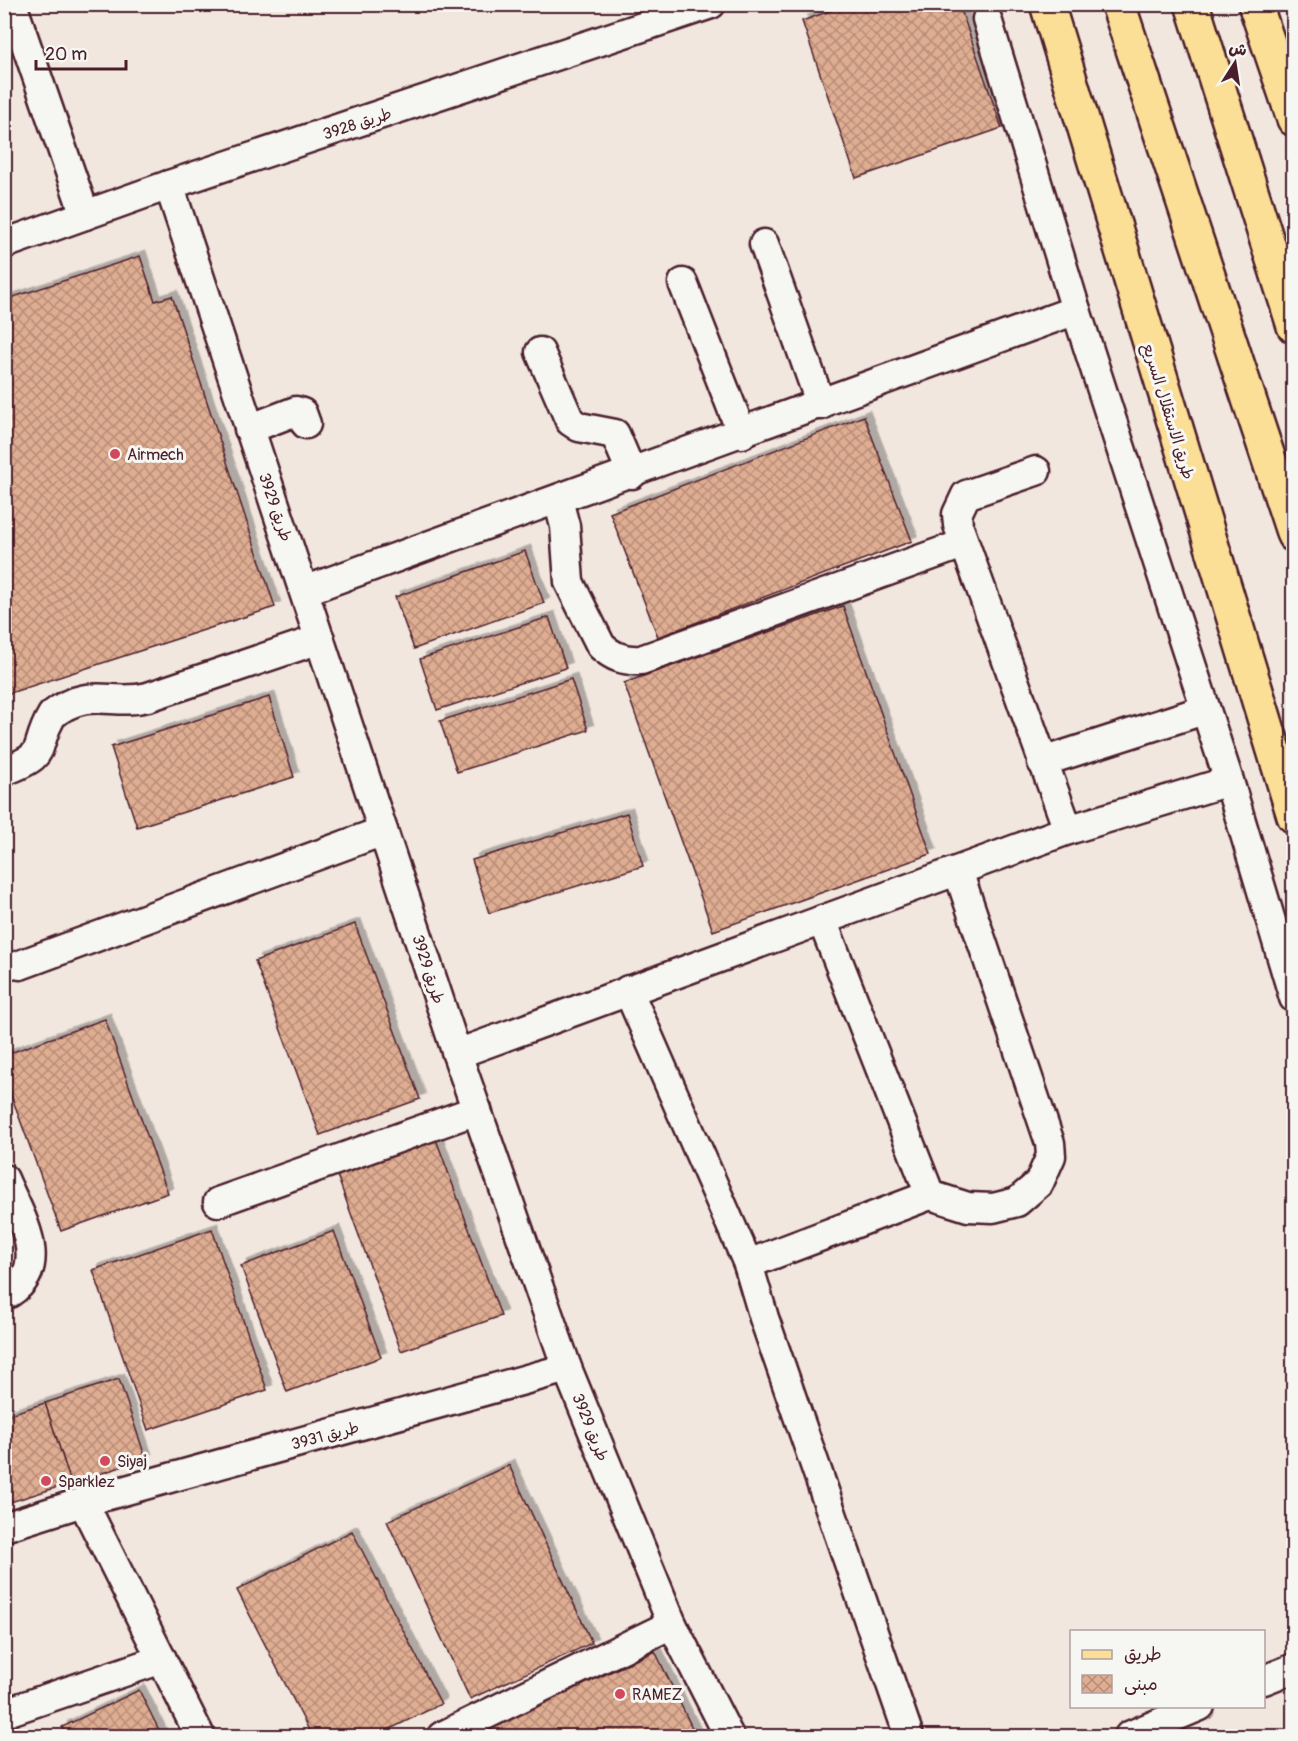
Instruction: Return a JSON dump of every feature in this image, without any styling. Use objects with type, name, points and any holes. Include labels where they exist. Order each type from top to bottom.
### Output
[{"type":"main road","points":[[1118,4],[1293,535]]},
{"type":"main road","points":[[1192,4],[1293,326]]},
{"type":"main road","points":[[1255,4],[1293,119]]},
{"type":"main road","name":"طريق الاستقلال السريع","points":[[1051,19],[1293,816]]},
{"type":"street","points":[[12,4],[85,215]]},
{"type":"street","name":"طريق 3928","points":[[4,244],[169,185],[711,4]]},
{"type":"street","points":[[1035,4],[1051,19]]},
{"type":"street","points":[[987,19],[1076,310],[1204,710],[1229,781],[1293,998]]},
{"type":"street","name":"طريق 3929","points":[[169,185],[457,1054],[567,1368],[672,1624],[729,1737]]},
{"type":"street","points":[[764,244],[821,405]]},
{"type":"street","points":[[683,283],[742,434]]},
{"type":"street","points":[[304,591],[742,434],[1076,310]]},
{"type":"street","points":[[540,352],[570,421],[579,427],[615,434],[632,474]]},
{"type":"street","points":[[249,429],[296,411],[302,413],[306,424]]},
{"type":"street","points":[[1036,471],[966,495],[957,514],[963,544],[1068,830]]},
{"type":"street","points":[[558,500],[565,526],[569,582],[601,646],[609,653],[630,660],[641,660],[963,544]]},
{"type":"street","points":[[4,771],[32,759],[38,752],[52,715],[78,701],[101,696],[128,700],[148,697],[320,639]]},
{"type":"street","points":[[1042,762],[1204,710]]},
{"type":"street","points":[[457,1054],[1068,830],[1229,781]]},
{"type":"street","points":[[20,965],[383,831]]},
{"type":"street","points":[[748,1264],[930,1195],[968,1207],[993,1208],[1017,1203],[1039,1183],[1051,1156],[1050,1143],[958,871]]},
{"type":"street","points":[[822,921],[930,1195]]},
{"type":"street","points":[[628,990],[748,1264],[764,1318],[909,1737]]},
{"type":"street","points":[[218,1202],[477,1110]]},
{"type":"street","points":[[4,1179],[31,1244],[33,1259],[29,1273],[21,1284],[4,1296]]},
{"type":"street","name":"طريق 3931","points":[[4,1527],[83,1502],[567,1368]]},
{"type":"street","points":[[83,1502],[200,1737]]},
{"type":"street","points":[[442,1737],[672,1624]]},
{"type":"street","points":[[4,1713],[162,1659]]},
{"type":"street","points":[[1265,1679],[1293,1668]]},
{"type":"street","points":[[1129,1737],[1198,1708]]},
{"type":"building","points":[[849,4],[959,4],[1002,128],[856,178],[802,21]]},
{"type":"building","name":"Airmech","points":[[140,256],[155,301],[172,296],[275,607],[4,695],[4,300]]},
{"type":"building","points":[[864,416],[912,541],[658,637],[610,513]]},
{"type":"building","points":[[525,551],[544,603],[414,649],[395,597]]},
{"type":"building","points":[[843,606],[931,854],[713,931],[624,683]]},
{"type":"building","points":[[549,617],[566,668],[437,710],[420,659]]},
{"type":"building","points":[[571,679],[588,730],[457,772],[440,721]]},
{"type":"building","points":[[269,697],[294,777],[137,827],[111,747]]},
{"type":"building","points":[[627,813],[643,866],[489,913],[472,860]]},
{"type":"building","points":[[355,924],[420,1099],[320,1135],[255,961]]},
{"type":"building","points":[[105,1019],[168,1193],[61,1231],[4,1076],[4,1055]]},
{"type":"building","points":[[433,1131],[501,1316],[401,1351],[334,1167]]},
{"type":"building","points":[[212,1229],[267,1390],[148,1430],[93,1270]]},
{"type":"building","points":[[334,1231],[381,1357],[287,1392],[241,1266]]},
{"type":"building","points":[[119,1379],[146,1459],[71,1483],[45,1403]]},
{"type":"building","points":[[45,1403],[71,1483],[4,1504],[4,1416]]},
{"type":"building","points":[[509,1465],[592,1643],[470,1699],[387,1521]]},
{"type":"building","points":[[352,1531],[441,1704],[376,1736],[312,1736],[237,1590]]},
{"type":"building","name":"RAMEZ","points":[[655,1651],[696,1736],[474,1736]]},
{"type":"building","points":[[139,1690],[162,1736],[67,1736],[62,1727]]},
{"type":"place","name":"Airmech","points":[[115,454]]},
{"type":"place","name":"Siyaj","points":[[105,1461]]},
{"type":"place","name":"Sparklez","points":[[46,1481]]},
{"type":"place","name":"RAMEZ","points":[[620,1694]]}]
